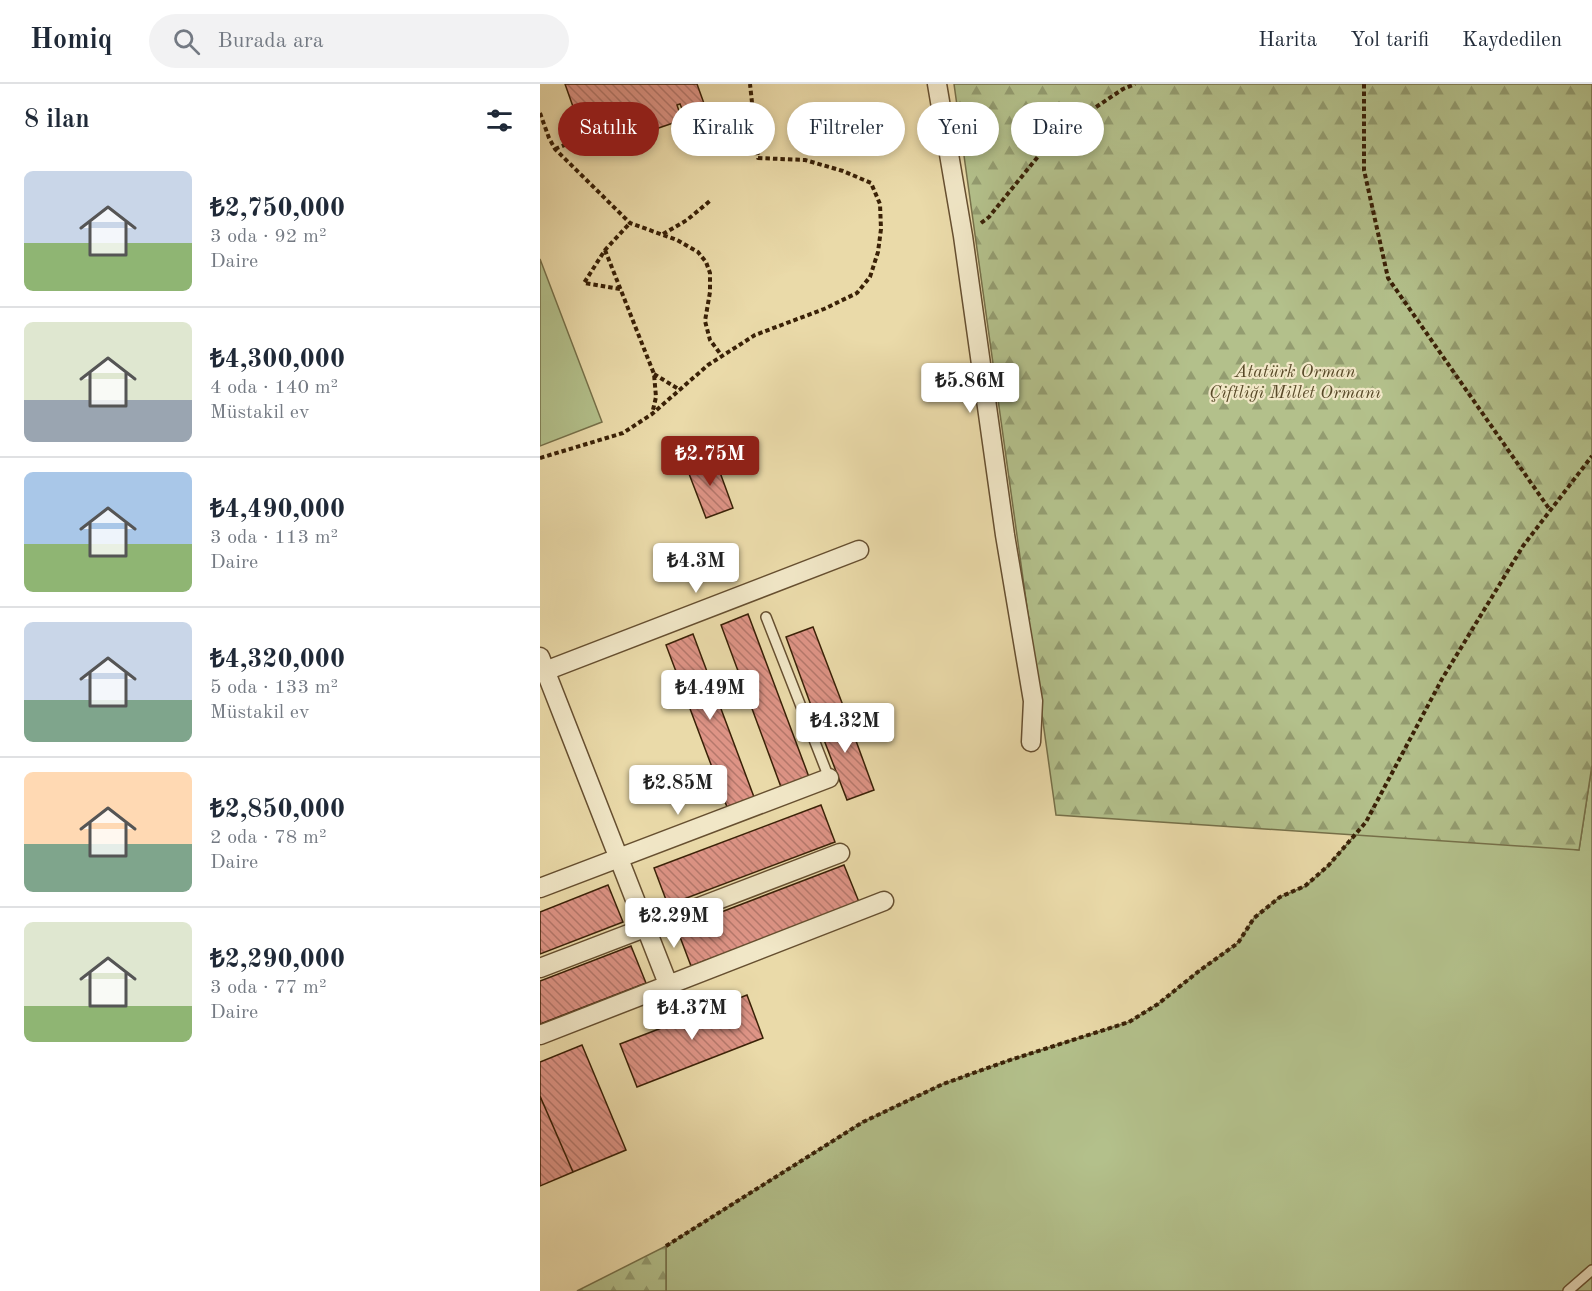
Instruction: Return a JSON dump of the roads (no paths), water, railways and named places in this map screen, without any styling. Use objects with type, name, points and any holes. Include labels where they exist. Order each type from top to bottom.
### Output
[{"type":"street","points":[[937,84],[963,236],[1005,535],[1033,701],[1031,742]]},
{"type":"street","points":[[668,984],[620,857],[542,667],[859,550]]},
{"type":"street","points":[[540,888],[829,778]]},
{"type":"street","points":[[540,968],[840,853]]},
{"type":"street","points":[[540,1035],[884,901]]},
{"type":"lane","points":[[766,617],[829,778]]},
{"type":"lane","points":[[1568,1291],[1592,1270]]},
{"type":"park label","name":"Atatürk Orman Çiftliği Millet Ormanı","points":[[1295,381]]}]
